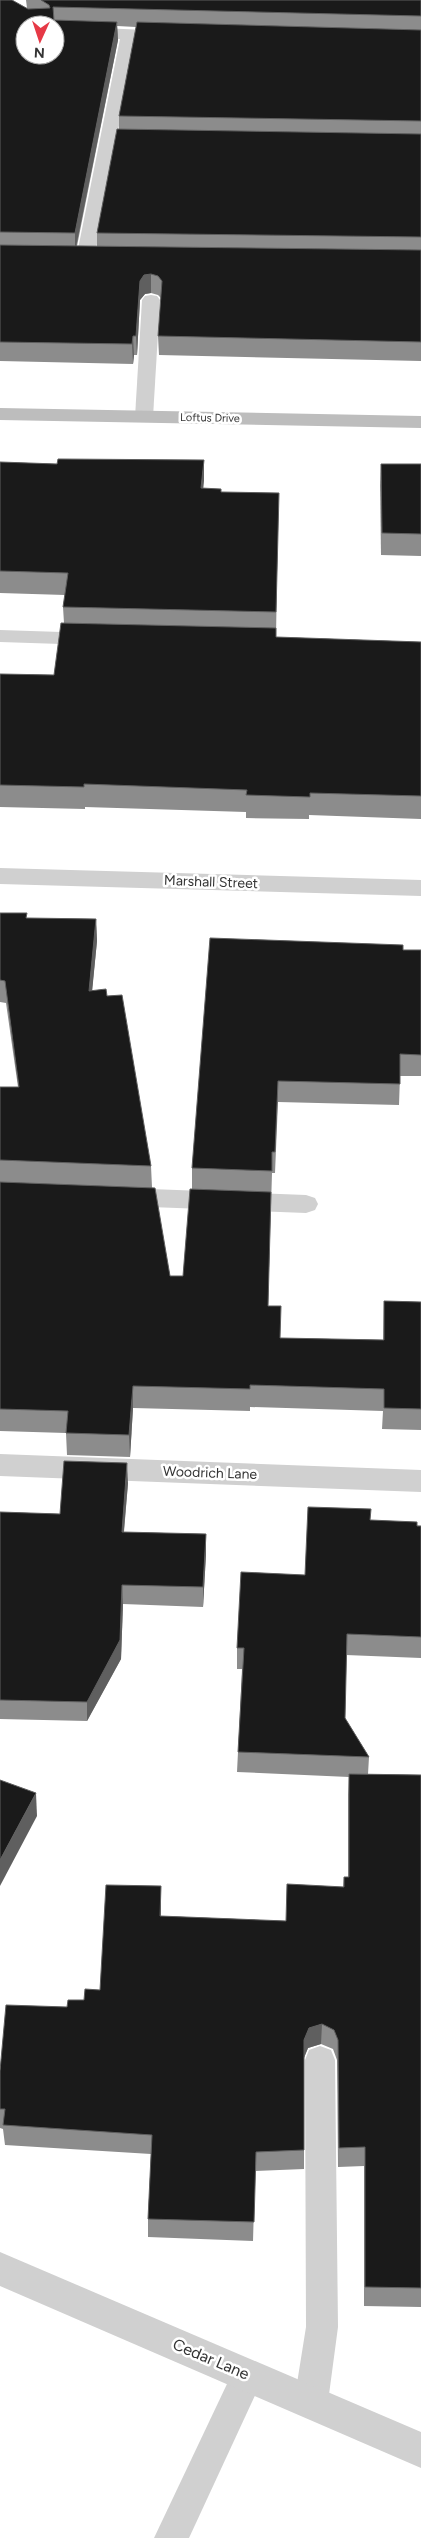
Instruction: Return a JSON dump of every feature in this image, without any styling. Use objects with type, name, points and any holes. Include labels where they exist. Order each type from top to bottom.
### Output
[{"type":"main road","name":"Loftus Drive","points":[[0,414],[421,422]]},
{"type":"street","name":"Marshall Street","points":[[0,876],[421,888]]},
{"type":"street","name":"Woodrich Lane","points":[[0,1465],[421,1481]]},
{"type":"street","name":"Cedar Lane","points":[[0,2270],[421,2450]]},
{"type":"lane","points":[[65,31],[186,36]]},
{"type":"lane","points":[[85,259],[129,34]]},
{"type":"lane","points":[[108,141],[167,142]]},
{"type":"lane","points":[[66,259],[104,259]]},
{"type":"lane","points":[[144,417],[151,300]]},
{"type":"lane","points":[[0,636],[108,640]]},
{"type":"lane","points":[[99,1196],[306,1204]]},
{"type":"lane","points":[[311,2402],[322,2327],[320,2060]]},
{"type":"lane","points":[[171,2538],[248,2376]]},
{"type":"building","points":[[0,0],[12,0],[28,9],[50,8],[49,5],[41,0],[421,0],[421,16],[53,7],[54,15],[15,15],[15,65],[65,65],[65,20],[117,22],[75,233],[0,232]]},
{"type":"building","points":[[137,22],[421,30],[421,121],[119,116]]},
{"type":"building","points":[[117,129],[421,134],[421,237],[97,233]]},
{"type":"building","points":[[0,245],[421,250],[421,342],[158,336],[162,281],[158,276],[151,274],[144,275],[140,281],[136,336],[133,336],[132,344],[0,342]]},
{"type":"building","points":[[58,459],[204,460],[201,488],[221,489],[221,492],[279,493],[276,612],[63,607],[68,573],[0,571],[0,462],[57,464]]},
{"type":"building","points":[[381,464],[421,464],[421,534],[382,533]]},
{"type":"building","points":[[61,623],[276,628],[276,637],[421,642],[421,796],[310,793],[310,797],[246,795],[247,790],[84,784],[84,787],[0,785],[0,674],[54,675]]},
{"type":"building","points":[[0,913],[27,913],[26,918],[96,919],[89,991],[106,989],[107,996],[122,995],[151,1166],[0,1160],[0,1087],[19,1087],[5,981],[0,980]]},
{"type":"building","points":[[210,938],[403,945],[403,950],[421,950],[421,1055],[400,1054],[400,1084],[278,1081],[275,1152],[272,1152],[272,1171],[192,1168]]},
{"type":"building","points":[[0,1182],[155,1188],[170,1276],[183,1276],[190,1189],[271,1192],[268,1306],[281,1306],[280,1338],[384,1340],[384,1301],[421,1302],[421,1409],[384,1408],[384,1389],[250,1385],[250,1389],[133,1386],[129,1435],[66,1433],[68,1411],[0,1409]]},
{"type":"building","points":[[64,1461],[127,1463],[122,1532],[206,1534],[203,1587],[122,1585],[120,1640],[87,1702],[0,1700],[0,1512],[60,1514]]},
{"type":"building","points":[[308,1507],[371,1509],[370,1520],[417,1522],[417,1526],[421,1526],[421,1637],[347,1634],[345,1718],[369,1757],[238,1752],[244,1648],[237,1648],[241,1572],[305,1575]]},
{"type":"building","points":[[349,1774],[421,1775],[421,2288],[365,2287],[365,2147],[339,2148],[338,2040],[334,2030],[322,2024],[309,2028],[304,2040],[304,2150],[256,2152],[254,2222],[148,2219],[152,2135],[3,2125],[5,2109],[0,2109],[0,2071],[6,2005],[67,2007],[68,2000],[84,2000],[85,1989],[100,1990],[106,1885],[161,1886],[160,1916],[286,1921],[287,1884],[344,1887],[344,1877],[349,1877]]},
{"type":"building","points":[[0,1780],[36,1793],[0,1860]]}]
